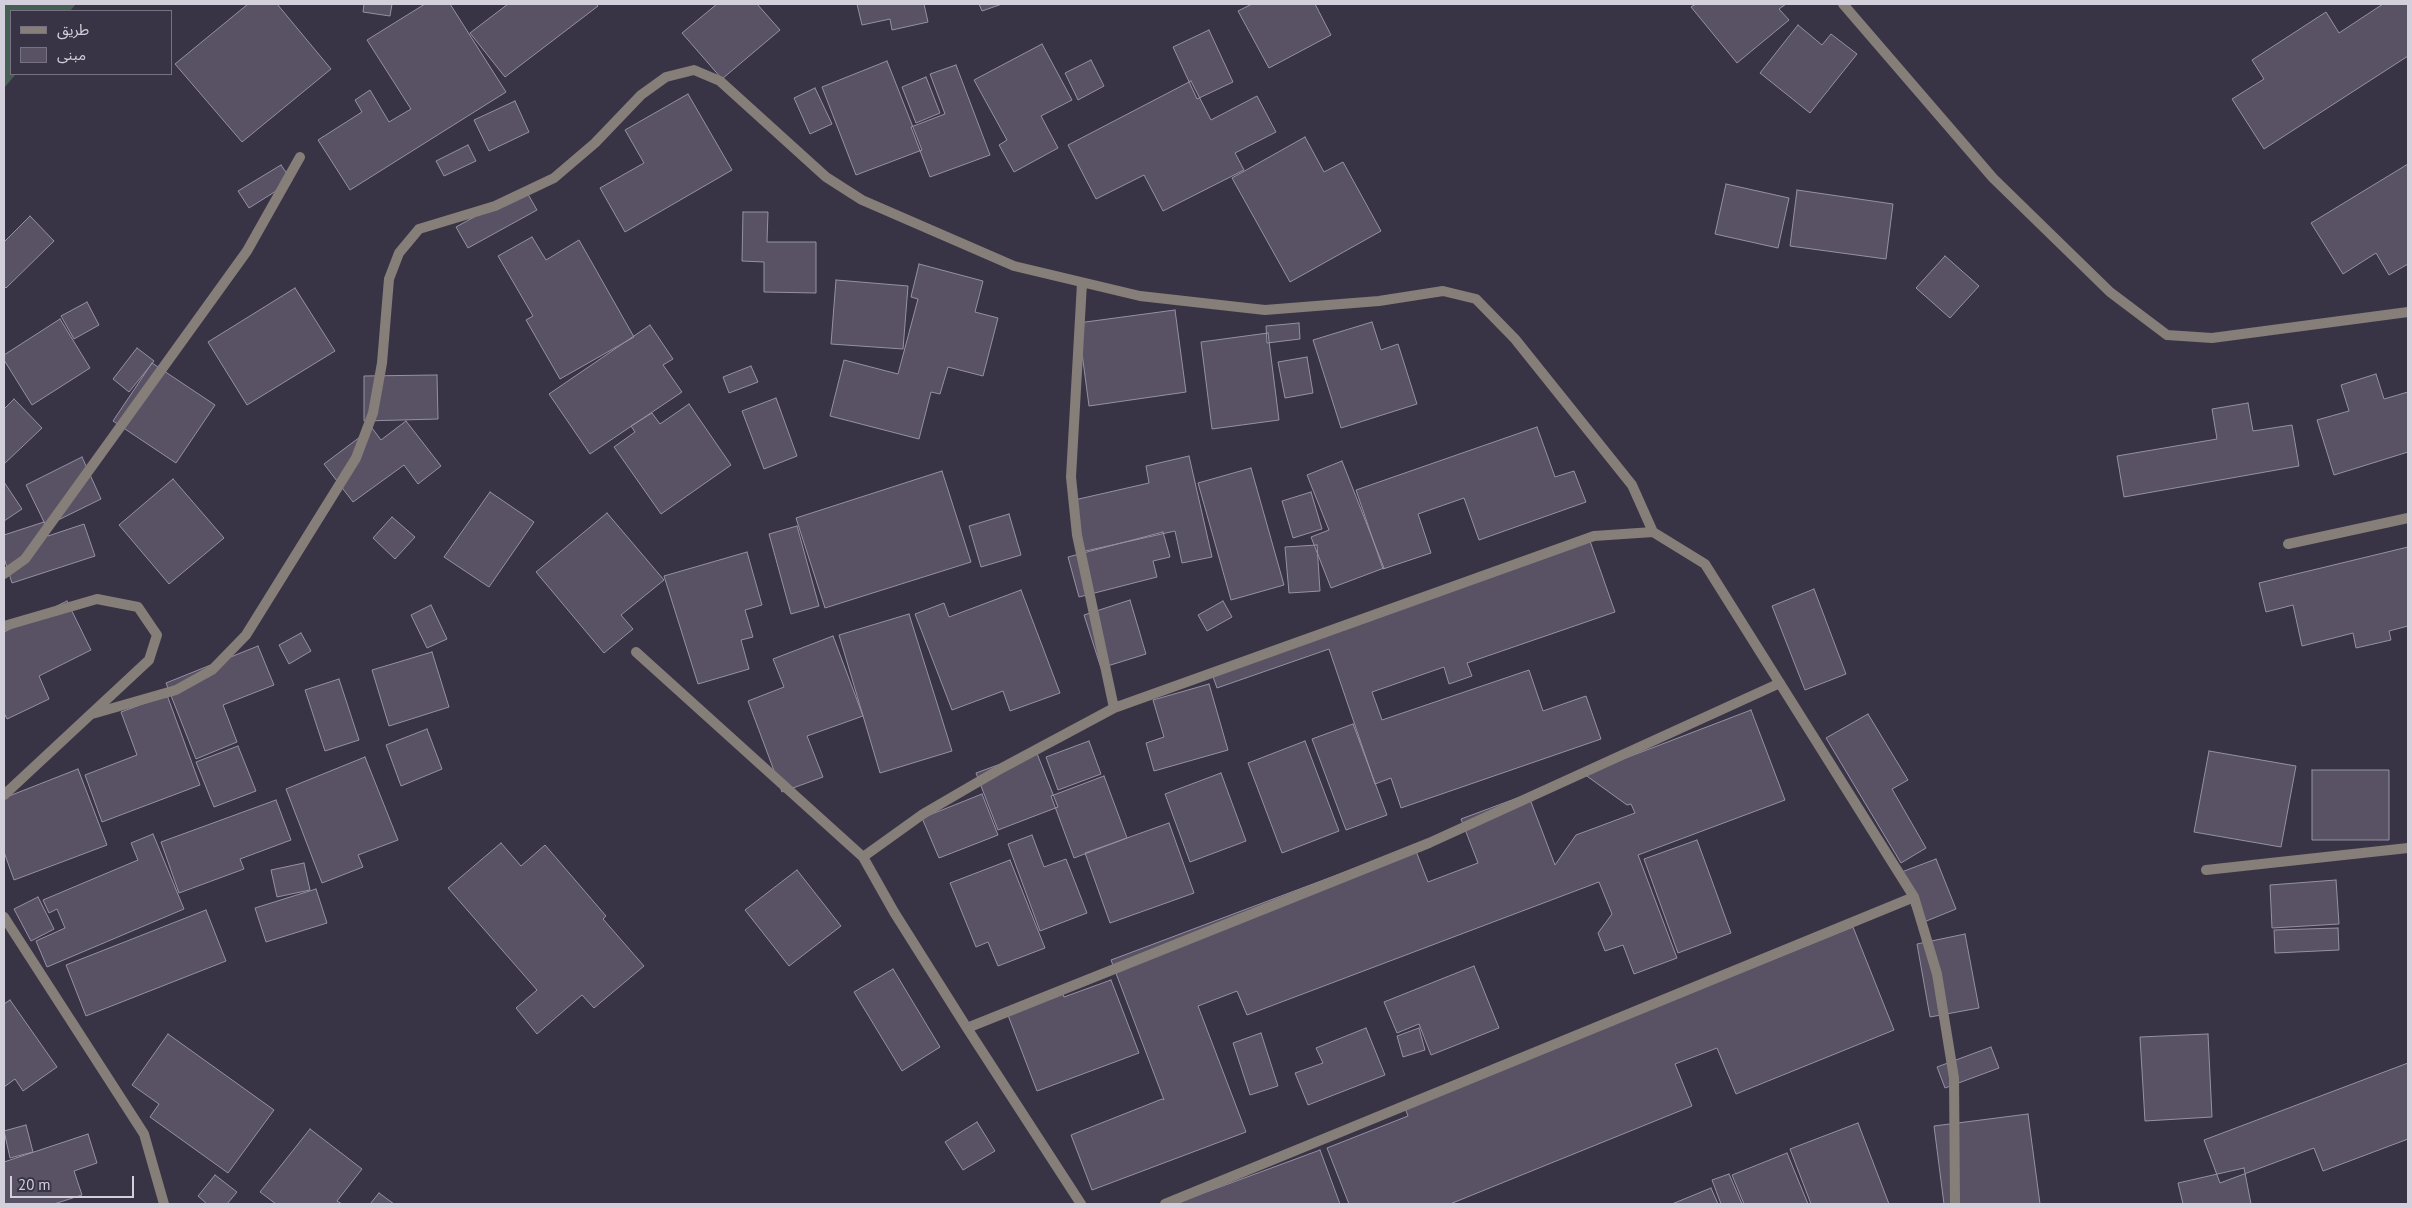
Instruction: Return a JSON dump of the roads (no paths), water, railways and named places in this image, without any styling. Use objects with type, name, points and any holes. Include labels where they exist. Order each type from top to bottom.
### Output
[{"type":"street","points":[[1843,4],[1993,178],[2110,292],[2167,335],[2212,338],[2408,312]]},
{"type":"street","points":[[92,714],[176,690],[212,670],[246,635],[356,458],[374,405],[382,363],[389,279],[399,254],[419,229],[495,206],[554,178],[595,143],[641,94],[666,76],[694,70],[720,81],[826,177],[862,200],[1014,266],[1140,296],[1265,310],[1379,301],[1444,291],[1476,299],[1515,339],[1632,485],[1653,532],[1705,564],[1914,897],[1937,974],[1954,1078],[1955,1204]]},
{"type":"street","points":[[4,574],[24,559],[247,250],[300,157]]},
{"type":"street","points":[[1082,283],[1071,477],[1076,535],[1114,708]]},
{"type":"street","points":[[2288,544],[2408,518]]},
{"type":"street","points":[[863,857],[923,814],[1002,768],[1114,708],[1594,536],[1653,532]]},
{"type":"street","points":[[4,626],[97,599],[138,607],[156,635],[149,660],[4,795]]},
{"type":"street","points":[[636,652],[863,857],[894,912],[1081,1204]]},
{"type":"street","points":[[967,1028],[1428,843],[1780,683]]},
{"type":"street","points":[[2206,870],[2408,848]]},
{"type":"street","points":[[1165,1204],[1914,897]]},
{"type":"street","points":[[4,917],[144,1134],[164,1204]]}]
